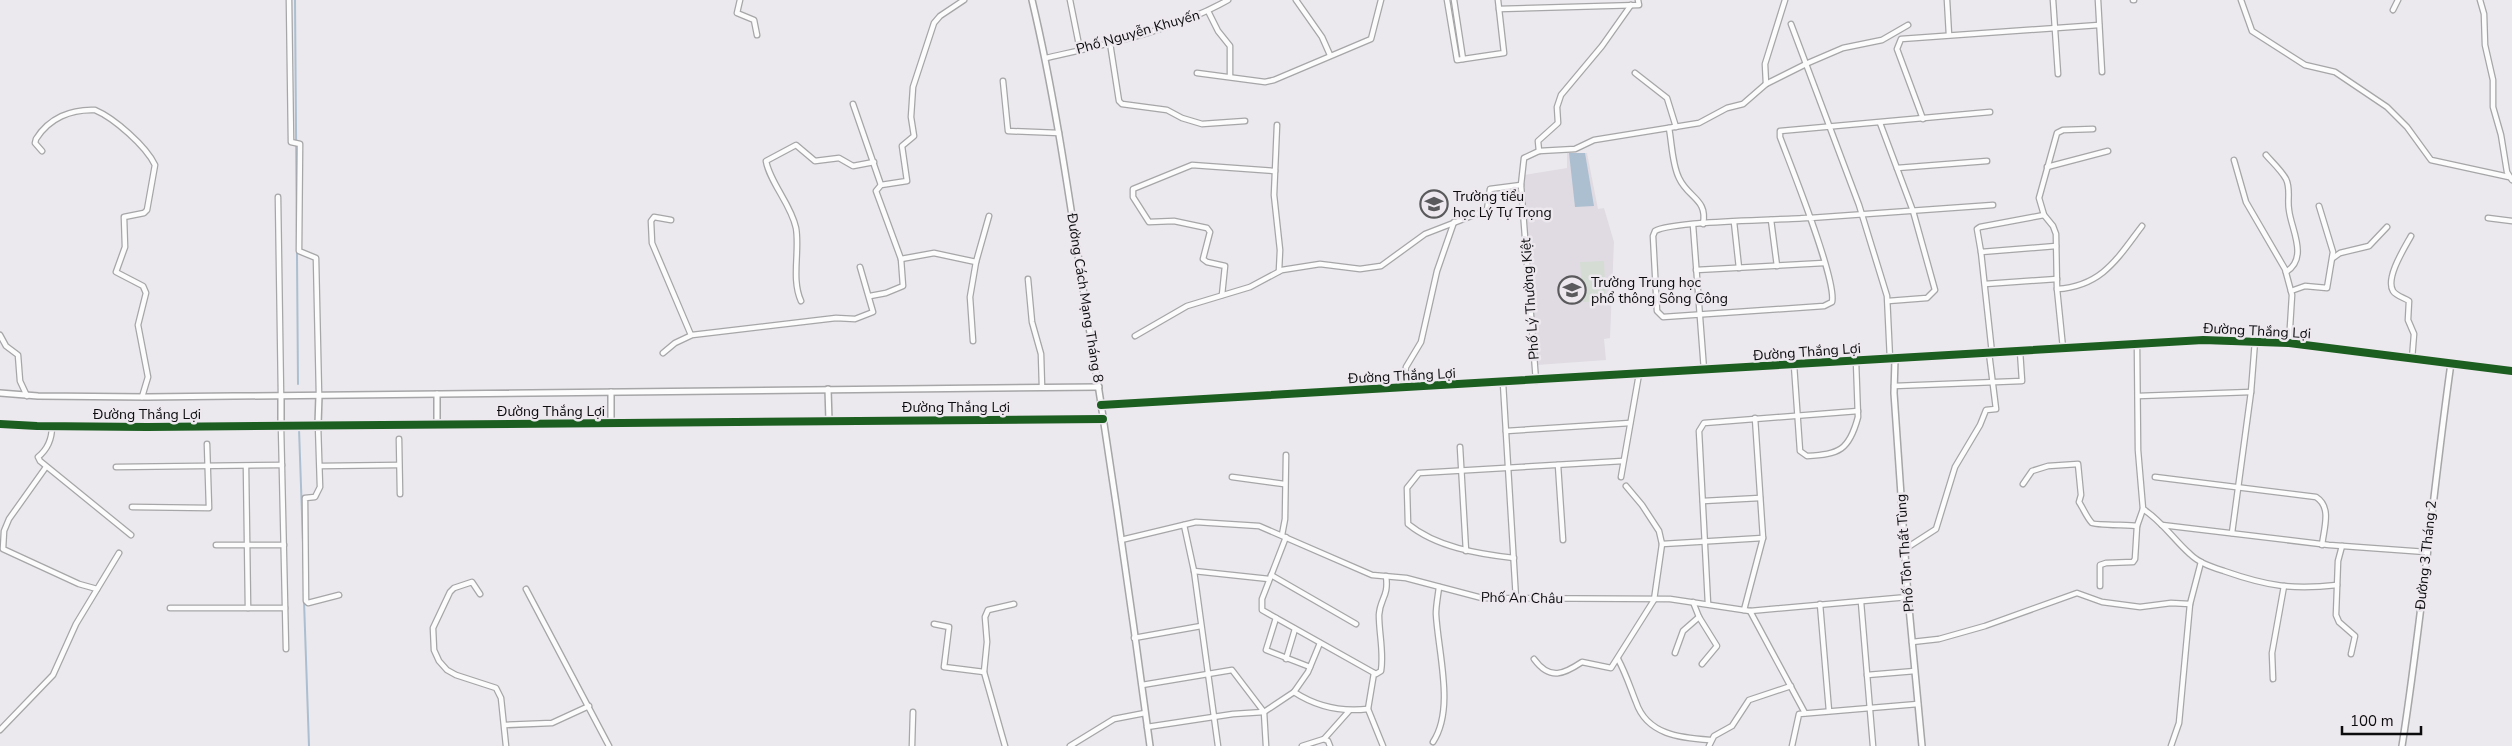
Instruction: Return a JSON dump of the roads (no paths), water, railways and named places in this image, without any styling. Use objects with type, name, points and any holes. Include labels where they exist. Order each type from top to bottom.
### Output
[{"type":"street","points":[[289,0],[295,143],[300,144],[299,251],[316,258],[320,487],[315,497],[304,498],[306,601],[308,603],[339,595]]},
{"type":"street","points":[[740,0],[738,13],[754,20],[757,35]]},
{"type":"street","points":[[870,296],[902,287],[900,259],[876,196],[877,187],[905,183],[908,179],[902,146],[914,136],[912,93],[916,78],[936,19],[964,0]]},
{"type":"street","name":"Đường Cách Mạng Tháng 8","points":[[1032,0],[1046,58],[1059,133],[1101,405],[1150,746]]},
{"type":"street","points":[[1070,0],[1080,50]]},
{"type":"street","name":"Phố Nguyễn Khuyến","points":[[1046,58],[1110,43],[1200,16],[1228,0]]},
{"type":"street","points":[[1296,0],[1322,36],[1330,55]]},
{"type":"street","points":[[1197,73],[1230,76],[1255,82],[1274,80],[1370,39],[1381,0]]},
{"type":"street","points":[[1447,0],[1457,60],[1504,53],[1498,0]]},
{"type":"street","points":[[1454,0],[1463,59]]},
{"type":"street","points":[[1568,0],[1568,7]]},
{"type":"street","points":[[1498,10],[1639,5],[1638,0]]},
{"type":"street","points":[[1766,84],[1765,64],[1786,0]]},
{"type":"street","points":[[1946,0],[1949,36]]},
{"type":"street","points":[[2053,0],[2058,74]]},
{"type":"street","points":[[2098,0],[2102,72]]},
{"type":"street","points":[[2241,0],[2252,31],[2305,65],[2335,72],[2387,107],[2407,127],[2431,160],[2511,178],[2493,107],[2492,80],[2485,46],[2484,14],[2480,0]]},
{"type":"street","points":[[2393,10],[2398,0]]},
{"type":"street","points":[[1630,5],[1602,46],[1562,95],[1557,107],[1558,123],[1538,141],[1539,151],[1575,149],[1594,140],[1699,123],[1727,108],[1743,104],[1766,84],[1806,64],[1843,48],[1882,40],[1908,24]]},
{"type":"street","points":[[1208,11],[1218,31],[1230,46],[1230,76]]},
{"type":"street","points":[[1791,24],[1861,214],[1888,301],[1892,359]]},
{"type":"street","points":[[1924,119],[1896,49],[1901,39],[2099,25]]},
{"type":"street","points":[[1110,43],[1119,101],[1122,104],[1167,110],[1182,118],[1202,124],[1245,121]]},
{"type":"street","points":[[1635,73],[1663,93],[1669,102],[1676,127]]},
{"type":"street","points":[[1003,80],[1008,131],[1059,133]]},
{"type":"street","points":[[853,104],[881,185]]},
{"type":"street","points":[[42,151],[36,139],[53,120],[65,114],[95,110],[123,130],[148,152],[155,165],[155,173],[146,212],[124,217],[125,247],[116,272],[142,286],[146,292],[138,325],[140,346],[147,364],[148,377],[142,397]]},
{"type":"street","points":[[1990,112],[1780,132],[1780,137],[1810,218],[1824,263],[1833,293],[1832,302],[1828,305],[1700,316],[1663,317],[1657,311],[1653,236],[1655,231],[1660,228],[1702,224],[1810,218],[1993,205]]},
{"type":"street","points":[[1880,123],[1913,211],[1935,290],[1927,298],[1888,301]]},
{"type":"street","points":[[1277,125],[1274,206],[1280,250],[1279,271]]},
{"type":"street","points":[[1669,128],[1678,178],[1702,206],[1705,214],[1702,224]]},
{"type":"street","points":[[2063,348],[2057,289],[2055,230],[2044,215],[2039,198],[2046,167],[2059,131],[2093,129]]},
{"type":"street","points":[[801,301],[798,290],[797,241],[794,219],[766,161],[796,145],[815,161],[839,158],[853,166],[874,162]]},
{"type":"street","name":"Phố Lý Thường Kiệt","points":[[1536,381],[1521,185],[1524,158],[1539,151]]},
{"type":"street","points":[[2046,167],[2108,151]]},
{"type":"street","points":[[2266,154],[2288,185],[2289,212],[2298,246],[2291,268],[2286,272]]},
{"type":"street","points":[[2234,160],[2246,202],[2270,240],[2286,272],[2292,291],[2290,343]]},
{"type":"street","points":[[1897,168],[1987,161]]},
{"type":"street","points":[[1222,296],[1225,266],[1207,262],[1203,259],[1210,232],[1207,228],[1174,221],[1149,222],[1134,197],[1133,190],[1192,166],[1275,171]]},
{"type":"street","points":[[1135,336],[1187,306],[1250,287],[1279,271],[1320,264],[1360,269],[1381,266],[1419,237],[1487,210],[1490,188],[1521,185]]},
{"type":"street","points":[[278,197],[286,649]]},
{"type":"street","points":[[2292,291],[2305,286],[2327,288],[2333,258],[2333,247],[2319,206]]},
{"type":"street","points":[[1905,549],[1936,529],[1955,467],[1980,425],[1986,410],[1996,409],[1978,229],[1980,227],[2044,215]]},
{"type":"street","points":[[973,342],[970,297],[976,262],[989,216]]},
{"type":"street","points":[[671,220],[654,217],[651,221],[652,244],[691,335]]},
{"type":"street","points":[[2488,218],[2512,221]]},
{"type":"street","points":[[1771,220],[1777,266]]},
{"type":"street","points":[[1404,388],[1406,367],[1420,342],[1437,271],[1454,222]]},
{"type":"street","points":[[1734,222],[1739,268]]},
{"type":"street","points":[[1693,225],[1704,370]]},
{"type":"street","points":[[2057,289],[2081,286],[2106,271],[2142,226]]},
{"type":"street","points":[[2333,258],[2340,253],[2369,246],[2387,227]]},
{"type":"street","points":[[2411,236],[2398,261],[2391,284],[2394,292],[2409,301],[2408,320],[2414,334],[2412,358]]},
{"type":"street","points":[[1981,252],[2056,246]]},
{"type":"street","points":[[900,259],[934,253],[976,262]]},
{"type":"street","points":[[1696,270],[1824,263]]},
{"type":"street","points":[[663,354],[675,343],[691,335],[827,319],[855,319],[874,310],[860,267]]},
{"type":"street","points":[[1028,279],[1032,322],[1041,354],[1042,387]]},
{"type":"street","points":[[1985,284],[2057,280]]},
{"type":"street","points":[[0,335],[6,346],[17,352],[20,381],[27,396]]},
{"type":"street","name":"Đường Thắng Lợi","points":[[1101,405],[1503,383],[2203,340],[2290,343],[2512,372]]},
{"type":"street","points":[[2232,533],[2240,486],[2255,342]]},
{"type":"street","points":[[2100,586],[2100,565],[2134,561],[2137,526],[2143,509],[2138,450],[2137,344]]},
{"type":"street","points":[[1894,386],[2022,381],[2020,351]]},
{"type":"street","name":"Phố Tôn Thất Tùng","points":[[1892,359],[1908,597],[1922,746]]},
{"type":"street","points":[[1794,365],[1801,454],[1807,456],[1823,455],[1838,453],[1843,448],[1856,424],[1858,411],[1856,361]]},
{"type":"street","name":"Đường 3 Tháng 2","points":[[2402,746],[2412,683],[2426,552],[2451,363]]},
{"type":"street","points":[[1620,478],[1639,374]]},
{"type":"street","points":[[1503,383],[1516,599]]},
{"type":"street","name":"Đường Thắng Lợi","points":[[0,393],[27,396],[142,397],[1098,387]]},
{"type":"street","points":[[828,390],[829,421]]},
{"type":"street","points":[[611,392],[611,423]]},
{"type":"street","points":[[2138,396],[2251,392]]},
{"type":"street","points":[[437,394],[437,424]]},
{"type":"street","points":[[1708,604],[1699,431],[1702,425],[1704,423],[1755,418],[1858,411]]},
{"type":"street","points":[[1744,610],[1763,538],[1755,418]]},
{"type":"street","name":"Đường Thắng Lợi","points":[[0,424],[52,426],[281,426],[1103,419]]},
{"type":"street","points":[[1506,431],[1630,423]]},
{"type":"street","points":[[52,426],[52,436],[47,448],[38,457],[46,467],[131,535]]},
{"type":"street","points":[[399,439],[400,494]]},
{"type":"street","points":[[132,507],[209,508],[207,444]]},
{"type":"street","points":[[1460,447],[1466,551]]},
{"type":"street","points":[[1286,455],[1284,536],[1261,608],[1376,674],[1381,671],[1383,660],[1379,616],[1387,594],[1386,576]]},
{"type":"street","points":[[1514,558],[1466,551],[1416,531],[1408,524],[1407,488],[1420,473],[1623,461]]},
{"type":"street","points":[[2023,484],[2032,471],[2048,466],[2078,464],[2081,494],[2079,502],[2092,523],[2098,526],[2115,523],[2137,526]]},
{"type":"street","points":[[116,467],[282,465]]},
{"type":"street","points":[[320,466],[399,465]]},
{"type":"street","points":[[1558,465],[1562,540]]},
{"type":"street","points":[[246,466],[248,608]]},
{"type":"street","points":[[46,467],[9,519],[4,531],[4,551],[80,584],[97,589]]},
{"type":"street","points":[[1232,477],[1284,484]]},
{"type":"street","points":[[2155,477],[2316,496],[2324,502],[2326,509],[2322,545]]},
{"type":"street","points":[[1534,659],[1544,668],[1558,673],[1570,671],[1582,662],[1611,668],[1654,600],[1662,544],[1658,531],[1642,505],[1626,486]]},
{"type":"street","points":[[1702,501],[1760,498]]},
{"type":"street","points":[[2143,509],[2162,525],[2190,555],[2201,562],[2263,584],[2312,588],[2337,585]]},
{"type":"street","name":"Phố An Châu","points":[[1120,540],[1204,522],[1250,525],[1284,536],[1366,572],[1406,578],[1473,597],[1654,600],[1670,598],[1750,611],[1908,597]]},
{"type":"street","points":[[1184,525],[1194,571],[1218,746]]},
{"type":"street","points":[[2162,525],[2322,545],[2426,552]]},
{"type":"street","points":[[0,527],[4,531]]},
{"type":"street","points":[[1662,544],[1763,538]]},
{"type":"street","points":[[216,545],[284,545]]},
{"type":"street","points":[[2342,546],[2337,585],[2337,619],[2355,636],[2351,654]]},
{"type":"street","points":[[2,728],[53,675],[76,624],[119,553]]},
{"type":"street","points":[[2172,746],[2179,723],[2190,604],[2201,562]]},
{"type":"street","points":[[1194,571],[1270,577],[1356,624]]},
{"type":"street","points":[[480,594],[472,582],[454,588],[450,592],[433,628],[434,650],[439,661],[451,673],[496,688],[500,698],[505,726],[506,746]]},
{"type":"street","points":[[2273,679],[2272,652],[2284,586]]},
{"type":"street","points":[[1433,742],[1441,725],[1444,700],[1436,615],[1439,587]]},
{"type":"street","points":[[526,589],[609,746]]},
{"type":"street","points":[[1912,642],[1939,639],[1985,626],[2077,593],[2102,602],[2140,607],[2171,603],[2190,604]]},
{"type":"street","points":[[1693,602],[1717,646],[1702,664]]},
{"type":"street","points":[[1861,602],[1873,746]]},
{"type":"street","points":[[1006,746],[984,672],[987,642],[986,613],[993,607],[1014,604]]},
{"type":"street","points":[[1820,604],[1829,711]]},
{"type":"street","points":[[170,608],[285,608]]},
{"type":"street","points":[[1750,611],[1805,713]]},
{"type":"street","points":[[1675,653],[1683,631],[1700,617]]},
{"type":"street","points":[[1276,618],[1265,648],[1286,659],[1310,668]]},
{"type":"street","points":[[934,624],[949,627],[944,667],[984,672]]},
{"type":"street","points":[[1134,638],[1201,626]]},
{"type":"street","points":[[1286,659],[1295,629]]},
{"type":"street","points":[[1147,727],[1264,712],[1294,692],[1310,668],[1320,643]]},
{"type":"street","points":[[1618,659],[1627,674],[1641,714],[1664,733],[1682,738],[1710,740],[1732,726],[1749,700],[1791,686]]},
{"type":"street","points":[[1142,685],[1232,670],[1264,712],[1266,746]]},
{"type":"street","points":[[1867,675],[1915,671]]},
{"type":"street","points":[[1374,673],[1368,709],[1383,746]]},
{"type":"street","points":[[1294,692],[1316,704],[1349,711],[1368,709]]},
{"type":"street","points":[[1792,746],[1799,714],[1918,704]]},
{"type":"street","points":[[505,726],[552,723],[589,706]]},
{"type":"street","points":[[1302,746],[1324,739],[1349,711]]},
{"type":"street","points":[[912,712],[912,746]]},
{"type":"street","points":[[1070,746],[1114,719],[1146,713]]},
{"type":"street","points":[[1324,739],[1328,741],[1330,746]]},
{"type":"street","points":[[1709,746],[1710,740]]},
{"type":"water","points":[[1569,153],[1585,153],[1594,206],[1575,207]]},
{"type":"waterway","points":[[295,0],[298,384]]},
{"type":"waterway","points":[[299,429],[304,571]]},
{"type":"waterway","points":[[304,601],[309,746]]},
{"type":"place","name":"Trường tiểu học Lý Tự Trọng","points":[[1434,204]]},
{"type":"place","name":"Trường Trung học phổ thông Sông Công","points":[[1572,290]]}]
